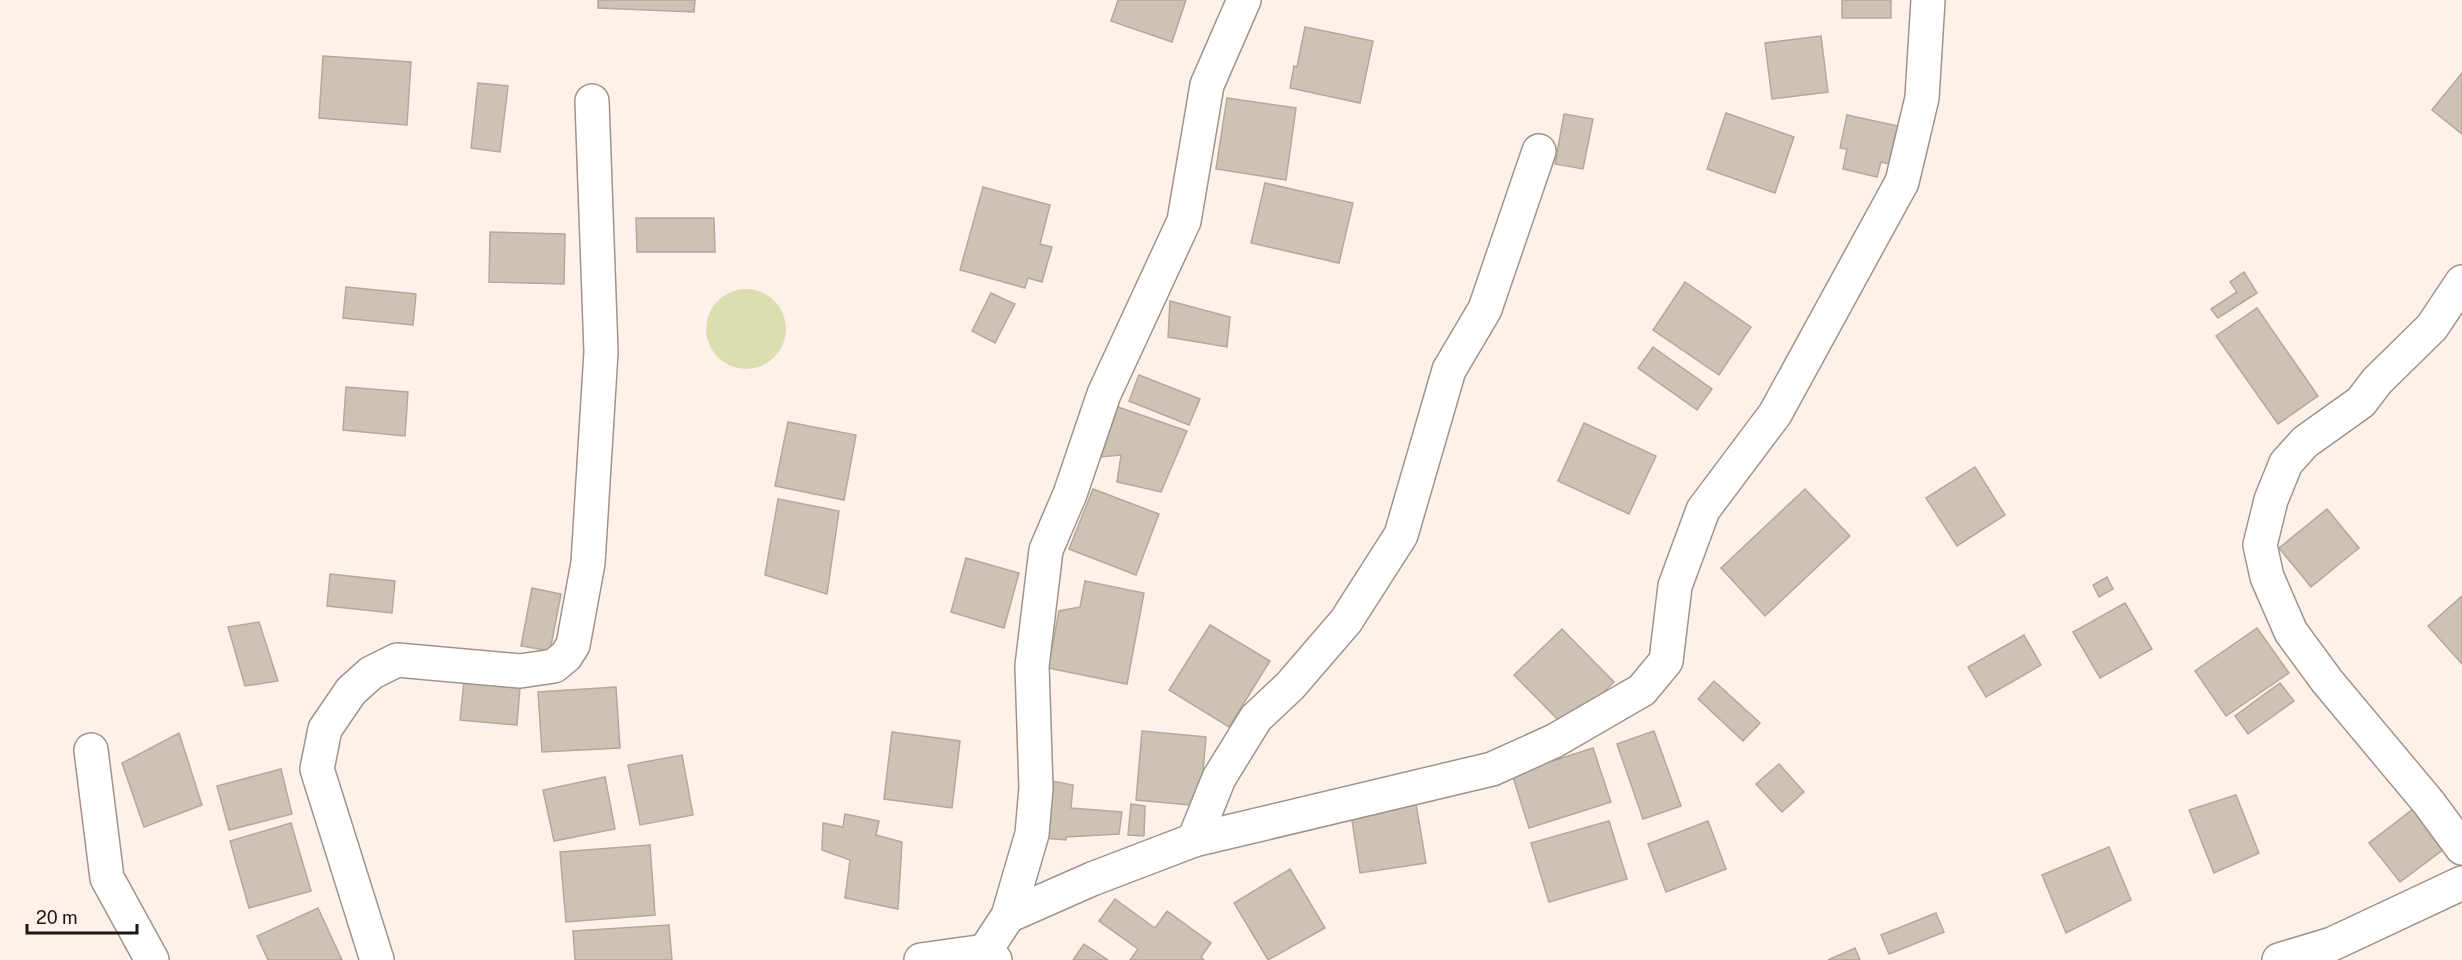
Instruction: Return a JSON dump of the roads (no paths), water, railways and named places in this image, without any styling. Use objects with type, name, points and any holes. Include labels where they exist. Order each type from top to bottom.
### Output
[{"type":"street","points":[[921,960],[990,955],[1008,916],[1032,834],[1036,788],[1032,666],[1046,550],[1070,494],[1104,394],[1184,221],[1207,85],[1244,0]]},
{"type":"street","points":[[1008,916],[1092,879],[1194,840],[1492,769],[1554,741],[1642,690],[1666,661],[1676,586],[1703,510],[1775,414],[1902,182],[1922,98],[1928,0]]},
{"type":"street","points":[[377,960],[317,769],[325,729],[351,691],[371,673],[397,660],[520,670],[554,666],[566,656],[573,645],[588,563],[601,352],[592,101]]},
{"type":"street","points":[[1194,840],[1219,778],[1256,718],[1290,686],[1346,621],[1401,535],[1449,370],[1485,309],[1539,151]]},
{"type":"street","points":[[2462,282],[2432,327],[2377,381],[2361,402],[2305,442],[2286,463],[2271,500],[2260,545],[2267,577],[2291,632],[2327,681],[2429,803],[2462,848]]},
{"type":"street","points":[[91,750],[107,878],[152,960]]},
{"type":"street","points":[[2279,960],[2332,944],[2462,883]]}]
